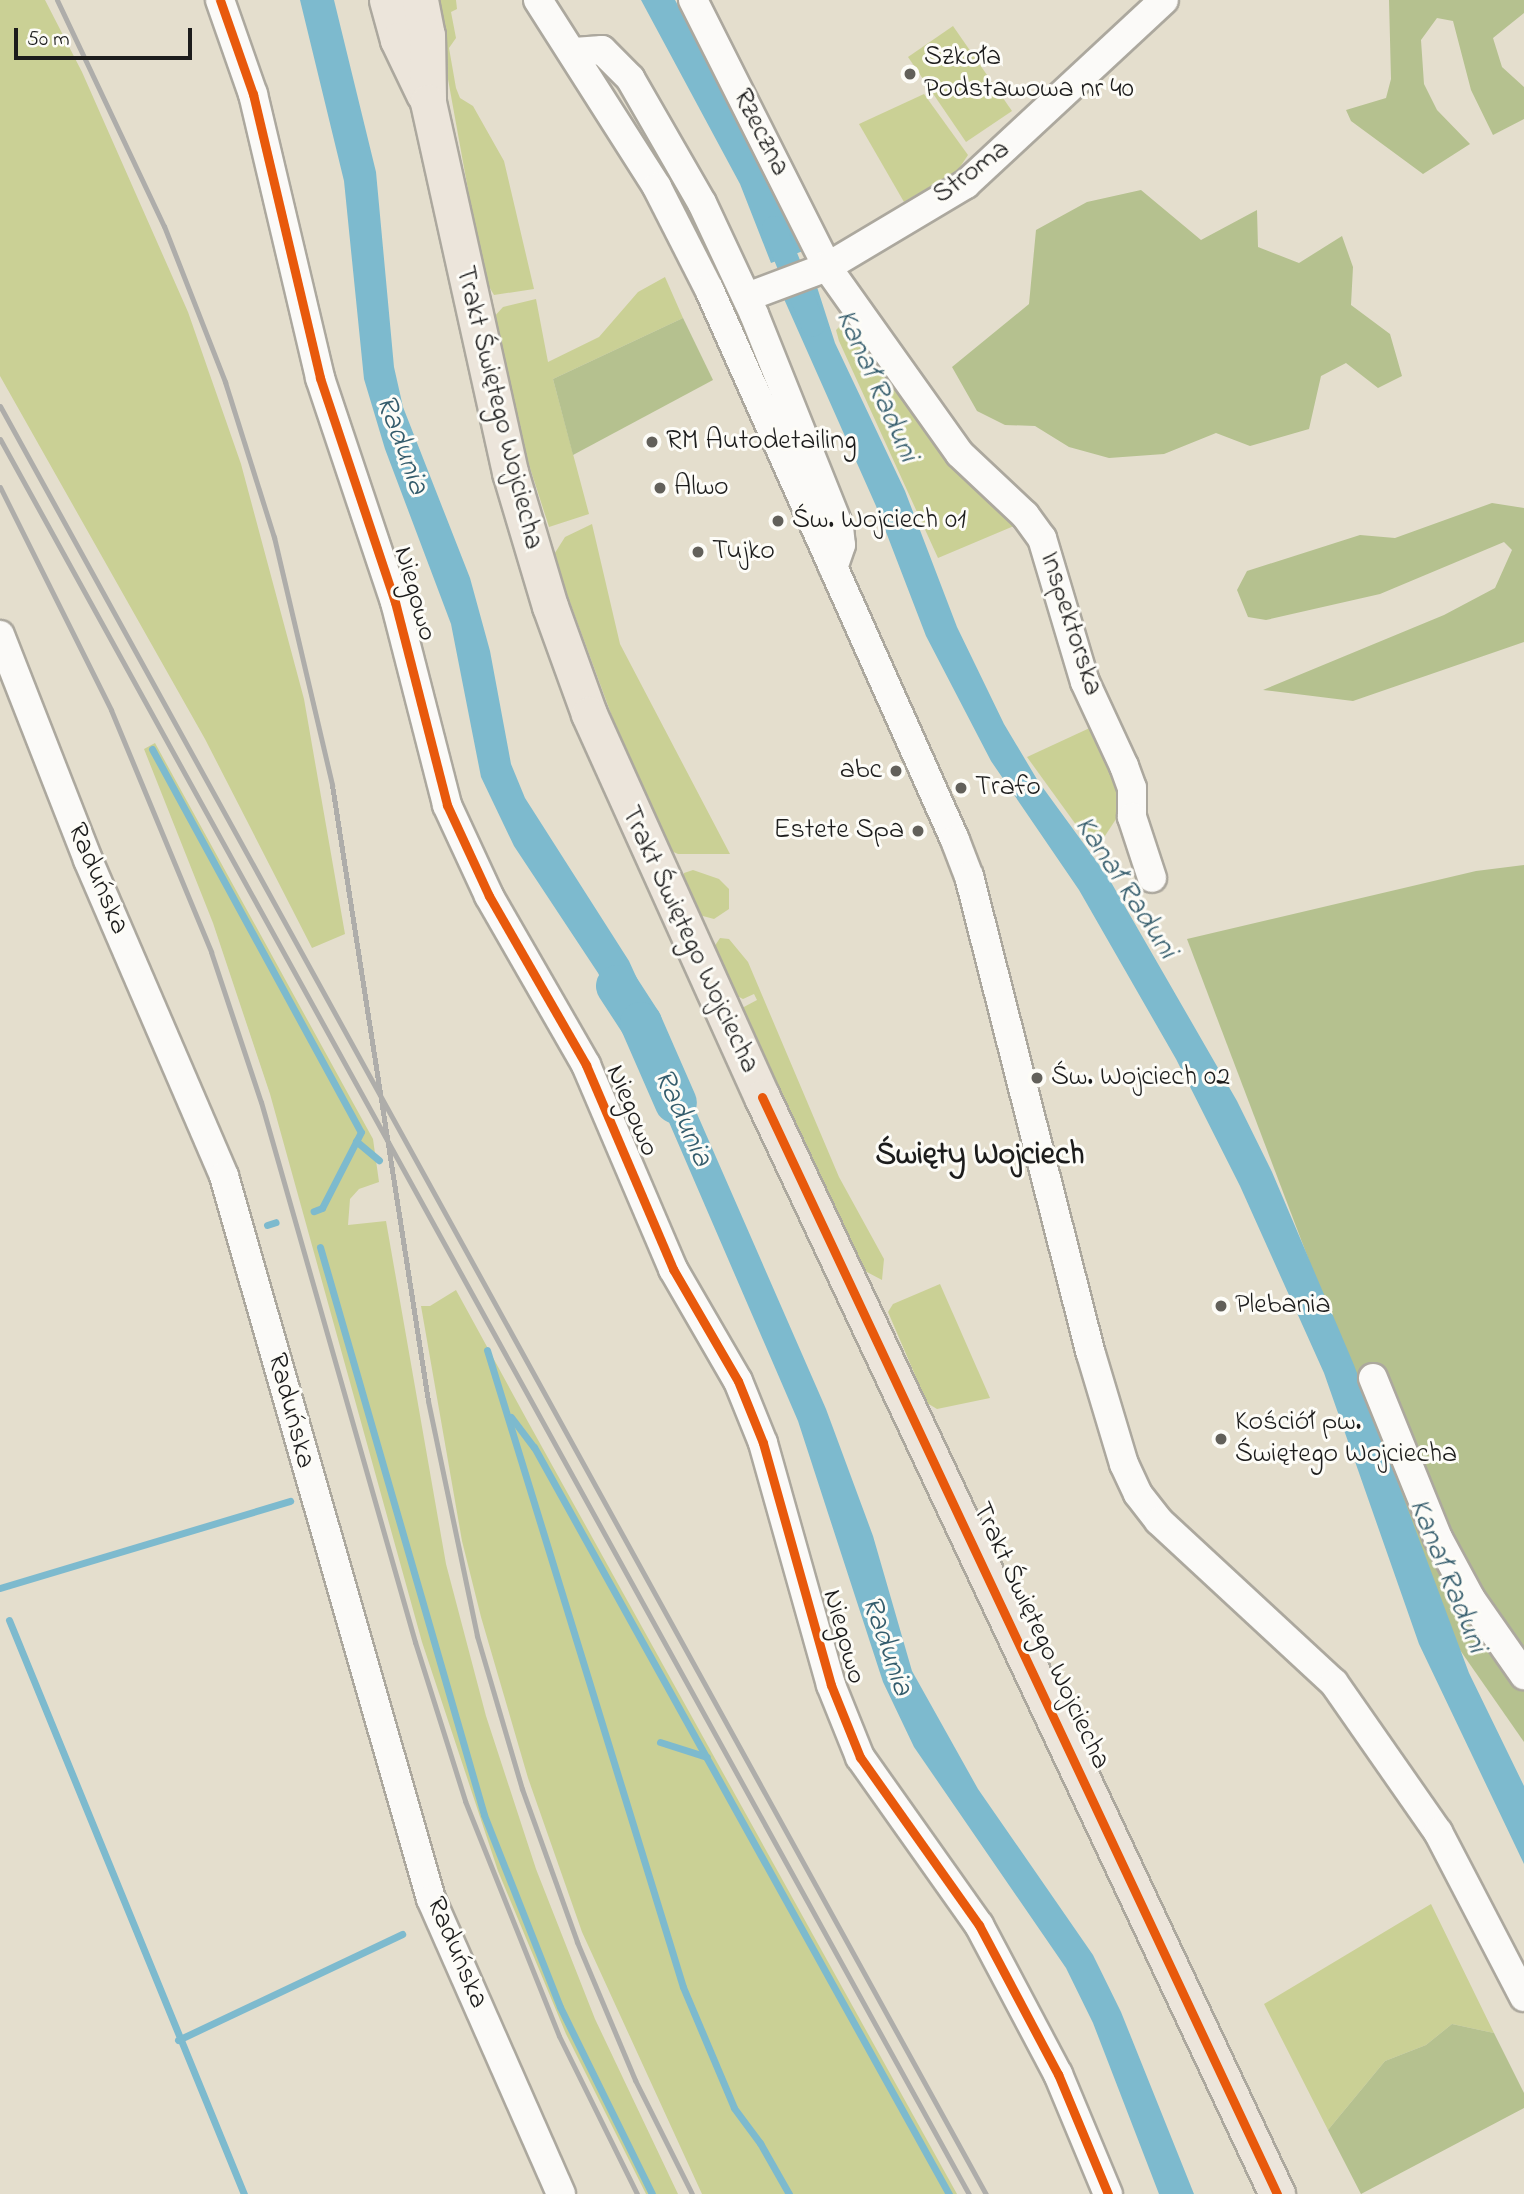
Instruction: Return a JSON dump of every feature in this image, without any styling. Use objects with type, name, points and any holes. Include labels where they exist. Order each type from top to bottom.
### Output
[{"type":"main road","name":"Trakt Świętego Wojciecha","points":[[387,0],[398,40],[428,102]]},
{"type":"main road","name":"Trakt Świętego Wojciecha","points":[[420,0],[427,35],[428,102],[510,472],[550,606],[594,725],[768,1110],[1277,2194]]},
{"type":"street","name":"Niegowo","points":[[220,0],[253,94],[320,378],[395,602],[447,805],[489,896],[586,1065],[673,1269],[738,1381],[763,1443],[831,1685],[860,1757],[979,1925],[1058,2074],[1108,2194]]},
{"type":"street","points":[[538,0],[574,52],[657,187],[709,289],[969,876],[1091,1354],[1124,1464],[1138,1493],[1159,1521],[1334,1683],[1438,1832],[1524,1997]]},
{"type":"street","name":"Rzeczna","points":[[693,0],[822,269]]},
{"type":"street","name":"Stroma","points":[[747,297],[822,269],[985,169],[1164,0]]},
{"type":"street","points":[[574,52],[601,50],[630,78],[702,203],[747,297],[839,527],[841,545],[833,568]]},
{"type":"street","name":"Inspektorska","points":[[822,269],[960,454],[1025,515],[1042,538],[1084,682],[1115,743],[1132,788],[1132,817],[1152,878]]},
{"type":"street","name":"Raduńska","points":[[0,635],[88,860],[225,1176],[431,1899],[561,2194]]},
{"type":"street","points":[[1373,1378],[1438,1538],[1471,1599],[1524,1675]]},
{"type":"green space","points":[[0,0],[45,0],[82,72],[188,312],[241,464],[304,699],[345,934],[312,948],[205,739],[0,376]]},
{"type":"green space","points":[[437,0],[456,0],[457,9],[451,12],[456,38],[449,48],[456,88],[460,98],[473,106],[504,161],[534,289],[494,295],[484,278],[438,24]]},
{"type":"green space","points":[[1389,0],[1524,0],[1524,13],[1493,38],[1502,67],[1524,87],[1524,119],[1493,135],[1471,90],[1453,21],[1437,18],[1421,40],[1424,84],[1437,110],[1470,144],[1423,174],[1351,121],[1346,110],[1386,98],[1391,79]]},
{"type":"green space","points":[[953,26],[1012,111],[966,142],[908,57]]},
{"type":"green space","points":[[924,94],[968,155],[958,170],[904,202],[859,124]]},
{"type":"green space","points":[[1141,190],[1201,240],[1257,210],[1258,247],[1299,263],[1342,236],[1353,267],[1351,305],[1390,334],[1402,376],[1378,388],[1346,363],[1321,376],[1309,429],[1250,446],[1216,433],[1164,454],[1109,458],[1069,447],[1035,426],[1005,425],[977,411],[952,367],[1029,304],[1036,230],[1087,202]]},
{"type":"green space","points":[[665,277],[683,318],[553,379],[589,514],[549,527],[522,443],[493,318],[503,307],[536,299],[548,362],[599,337],[638,292]]},
{"type":"green space","points":[[683,318],[713,380],[573,455],[553,379]]},
{"type":"green space","points":[[842,324],[876,367],[1021,523],[938,558],[839,341],[836,330]]},
{"type":"green space","points":[[1492,503],[1524,508],[1524,642],[1353,701],[1263,690],[1444,615],[1495,588],[1512,550],[1504,542],[1380,594],[1266,620],[1248,617],[1237,590],[1247,571],[1360,535],[1395,538]]},
{"type":"green space","points":[[592,524],[620,644],[730,854],[678,854],[669,850],[624,749],[553,556],[565,537]]},
{"type":"green space","points":[[1094,726],[1112,763],[1124,807],[1095,851],[1027,757]]},
{"type":"green space","points":[[155,743],[373,1139],[379,1182],[359,1189],[350,1199],[348,1225],[386,1221],[446,1564],[486,1716],[536,1869],[595,2019],[678,2194],[646,2194],[566,2034],[498,1871],[422,1642],[270,1094],[213,923],[144,749]]},
{"type":"green space","points":[[1524,865],[1524,1742],[1453,1640],[1187,939],[1476,871]]},
{"type":"green space","points":[[693,870],[719,879],[729,889],[729,909],[714,919],[699,915],[683,882],[684,873]]},
{"type":"green space","points":[[720,938],[729,939],[748,962],[839,1177],[884,1259],[882,1280],[865,1271],[742,1008],[757,1000],[754,994],[743,999],[737,996],[714,947]]},
{"type":"green space","points":[[940,1284],[990,1398],[937,1409],[927,1403],[888,1312],[893,1304]]},
{"type":"green space","points":[[456,1290],[957,2194],[702,2194],[582,1932],[528,1778],[481,1617],[462,1541],[421,1306],[430,1306]]},
{"type":"green space","points":[[1431,1904],[1494,2033],[1452,2024],[1426,2045],[1385,2061],[1328,2130],[1264,2004]]},
{"type":"green space","points":[[1452,2024],[1494,2033],[1524,2093],[1524,2108],[1361,2194],[1328,2130],[1385,2061],[1426,2045]]},
{"type":"water","points":[[300,0],[334,0],[376,172],[394,367],[403,407],[470,578],[490,651],[511,764],[525,798],[629,961],[660,1029],[632,1040],[598,973],[514,846],[481,777],[451,624],[385,449],[364,379],[344,181]]},
{"type":"water","points":[[641,0],[675,0],[753,144],[803,251],[771,263],[740,184]]},
{"type":"water","points":[[817,287],[835,343],[905,491],[957,627],[1004,724],[1038,781],[1108,877],[1237,1101],[1272,1172],[1354,1365],[1469,1673],[1524,1786],[1524,1864],[1419,1644],[1324,1373],[1240,1186],[1176,1059],[1079,890],[991,761],[926,636],[876,506],[784,299]]},
{"type":"water","points":[[667,1045],[826,1409],[873,1536],[912,1671],[978,1789],[1093,1955],[1121,2012],[1194,2194],[1159,2194],[1093,2023],[1066,1968],[914,1747],[883,1682],[798,1421],[640,1055]]},
{"type":"waterway","name":"Kanał Raduni","points":[[774,228],[813,324]]},
{"type":"waterway","points":[[152,749],[361,1132],[322,1208],[314,1211]]},
{"type":"waterway","name":"Radunia","points":[[617,986],[641,1023],[676,1103]]},
{"type":"waterway","points":[[356,1141],[379,1160]]},
{"type":"waterway","points":[[267,1225],[276,1222]]},
{"type":"waterway","points":[[320,1247],[484,1815],[560,2007],[652,2194]]},
{"type":"waterway","points":[[487,1350],[683,1987],[734,2108],[760,2143],[789,2194]]},
{"type":"waterway","points":[[511,1417],[534,1447],[949,2194]]},
{"type":"waterway","points":[[0,1588],[290,1501]]},
{"type":"waterway","points":[[9,1620],[244,2194]]},
{"type":"waterway","points":[[660,1742],[707,1757]]},
{"type":"waterway","points":[[178,2040],[402,1934]]},
{"type":"railway","points":[[57,0],[164,226],[225,382],[274,537],[332,785],[428,1401],[477,1636],[522,1789],[577,1942],[635,2080],[692,2194]]},
{"type":"railway","points":[[0,406],[986,2194]]},
{"type":"railway","points":[[0,439],[969,2194]]},
{"type":"railway","points":[[0,487],[111,710],[211,952],[261,1102],[415,1642],[465,1801],[559,2036],[637,2194]]},
{"type":"cycle path","points":[[220,0],[253,94],[320,378],[395,602],[447,805],[489,896],[586,1065],[673,1269],[738,1381],[763,1443],[831,1685],[860,1757],[979,1925],[1058,2074],[1108,2194]]},
{"type":"cycle path","points":[[762,1097],[1277,2194]]},
{"type":"place","name":"Szkoła Podstawowa nr 40","points":[[910,74]]},
{"type":"place","name":"RM Autodetailing","points":[[652,442]]},
{"type":"place","name":"Alwo","points":[[660,488]]},
{"type":"place","name":"Św. Wojciech 01","points":[[778,521]]},
{"type":"place","name":"Tujko","points":[[698,552]]},
{"type":"place","name":"abc","points":[[896,771]]},
{"type":"place","name":"Trafo","points":[[961,788]]},
{"type":"place","name":"Estete Spa","points":[[918,831]]},
{"type":"place","name":"Św. Wojciech 02","points":[[1037,1078]]},
{"type":"place","name":"Plebania","points":[[1221,1306]]},
{"type":"place","name":"Kościół pw. Świętego Wojciecha","points":[[1221,1439]]},
{"type":"district","name":"Święty Wojciech","points":[[980,1156]]}]
